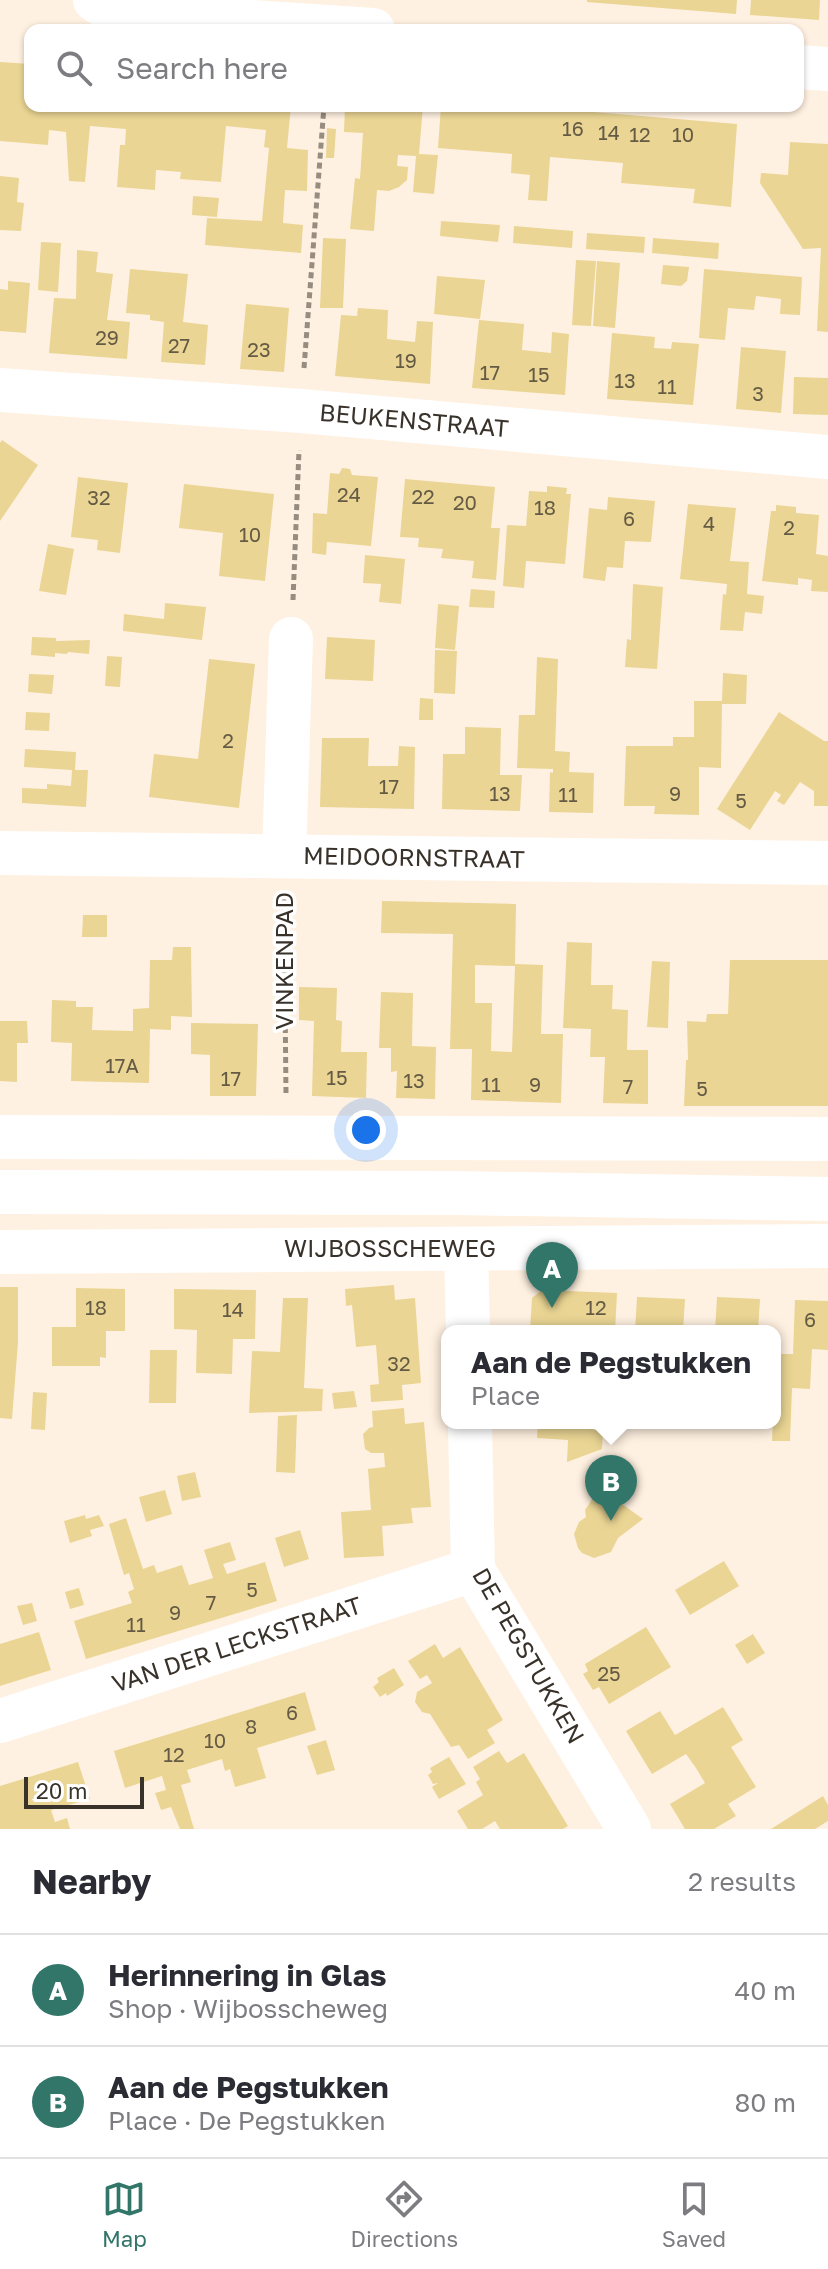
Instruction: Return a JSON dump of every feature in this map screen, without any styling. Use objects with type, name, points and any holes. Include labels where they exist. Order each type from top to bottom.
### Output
[{"type":"street","points":[[95,0],[116,13],[282,24]]},
{"type":"street","points":[[804,67],[828,69]]},
{"type":"street","name":"BEUKENSTRAAT","points":[[0,390],[301,411],[828,457]]},
{"type":"street","name":"VINKENPAD","points":[[284,856],[291,639]]},
{"type":"street","name":"MEIDOORNSTRAAT","points":[[0,853],[828,863]]},
{"type":"street","points":[[0,1137],[828,1139]]},
{"type":"street","points":[[734,1196],[828,1188]]},
{"type":"street","points":[[0,1192],[828,1199]]},
{"type":"street","name":"WIJBOSSCHEWEG","points":[[0,1252],[828,1246]]},
{"type":"street","points":[[466,1249],[468,1325]]},
{"type":"street","name":"DE PEGSTUKKEN","points":[[470,1429],[473,1570],[629,1829]]},
{"type":"street","name":"VAN DER LECKSTRAAT","points":[[0,1721],[473,1570]]},
{"type":"path","name":"VINKENPAD","points":[[284,856],[286,1139]]},
{"type":"building","points":[[587,0],[737,0],[736,14]]},
{"type":"building","points":[[751,0],[820,0],[819,20],[750,15]]},
{"type":"building","points":[[0,62],[24,64],[24,112],[290,112],[287,148],[308,150],[307,191],[285,190],[283,223],[303,225],[301,253],[205,245],[207,218],[262,221],[269,148],[264,147],[266,130],[226,126],[221,182],[180,179],[181,172],[156,170],[155,190],[117,187],[120,145],[125,145],[126,129],[90,126],[85,182],[69,181],[66,132],[49,130],[48,145],[0,141]]},
{"type":"building","points":[[345,112],[422,112],[419,154],[438,155],[434,194],[413,192],[416,156],[398,155],[397,166],[408,167],[407,180],[389,191],[377,190],[374,231],[350,229],[355,178],[360,179],[363,133],[344,132]]},
{"type":"building","points":[[441,112],[594,112],[737,124],[731,207],[693,203],[695,189],[621,183],[623,163],[550,157],[547,201],[528,200],[530,175],[511,173],[512,154],[438,148]]},
{"type":"building","points":[[327,128],[336,129],[334,158],[326,158]]},
{"type":"building","points":[[790,142],[828,144],[828,332],[817,331],[821,248],[803,249],[760,183],[761,173],[788,175]]},
{"type":"building","points":[[0,176],[19,178],[17,202],[24,203],[21,231],[0,230]]},
{"type":"building","points":[[193,196],[219,198],[217,217],[192,215]]},
{"type":"building","points":[[441,221],[500,225],[498,242],[440,236]]},
{"type":"building","points":[[514,226],[573,231],[572,248],[513,243]]},
{"type":"building","points":[[587,233],[645,237],[644,253],[586,249]]},
{"type":"building","points":[[323,238],[346,239],[343,308],[320,308]]},
{"type":"building","points":[[653,238],[719,243],[718,259],[652,253]]},
{"type":"building","points":[[41,242],[61,243],[58,292],[38,290]]},
{"type":"building","points":[[77,250],[98,252],[96,272],[113,274],[107,320],[130,322],[127,359],[49,353],[54,298],[76,299]]},
{"type":"building","points":[[576,260],[596,261],[591,326],[572,325]]},
{"type":"building","points":[[597,261],[620,263],[615,328],[593,326]]},
{"type":"building","points":[[663,265],[689,267],[687,281],[681,286],[661,284]]},
{"type":"building","points":[[130,269],[188,274],[183,322],[208,325],[205,365],[161,362],[164,322],[150,320],[150,315],[126,313]]},
{"type":"building","points":[[704,269],[802,277],[800,315],[780,314],[781,299],[756,296],[754,310],[728,308],[725,340],[699,338]]},
{"type":"building","points":[[437,276],[485,280],[480,319],[434,314]]},
{"type":"building","points":[[8,281],[30,283],[26,333],[0,331],[0,289],[8,290]]},
{"type":"building","points":[[246,304],[289,308],[284,372],[240,369]]},
{"type":"building","points":[[358,308],[388,310],[387,339],[415,342],[417,321],[433,322],[430,384],[335,376],[341,315],[357,316]]},
{"type":"building","points":[[479,320],[524,324],[522,350],[551,353],[552,332],[569,334],[565,395],[472,388]]},
{"type":"building","points":[[612,333],[655,337],[654,348],[671,349],[672,342],[699,344],[693,405],[607,399]]},
{"type":"building","points":[[741,347],[786,351],[781,413],[736,409]]},
{"type":"building","points":[[794,377],[828,378],[828,415],[793,414]]},
{"type":"building","points":[[2,440],[38,465],[0,521],[0,443]]},
{"type":"building","points":[[342,468],[350,469],[352,475],[378,477],[371,546],[327,542],[326,555],[312,553],[313,513],[327,514],[330,473],[339,474]]},
{"type":"building","points":[[78,477],[128,483],[120,553],[97,550],[98,540],[71,537]]},
{"type":"building","points":[[405,479],[495,487],[491,528],[500,528],[496,580],[472,578],[474,561],[441,558],[443,549],[418,547],[419,538],[400,537]]},
{"type":"building","points":[[184,484],[274,494],[265,581],[219,576],[223,533],[179,528]]},
{"type":"building","points":[[547,486],[567,488],[566,494],[571,494],[565,564],[526,561],[524,588],[503,586],[507,525],[526,526],[529,491],[547,492]]},
{"type":"building","points":[[608,497],[655,501],[651,542],[625,541],[623,568],[607,567],[605,581],[583,578],[589,508],[607,510]]},
{"type":"building","points":[[688,504],[736,508],[730,561],[749,562],[747,594],[764,596],[762,614],[745,612],[743,631],[720,630],[723,594],[726,595],[727,584],[680,579]]},
{"type":"building","points":[[776,505],[796,507],[796,513],[819,515],[816,554],[828,556],[828,592],[811,591],[812,580],[798,578],[798,585],[762,581],[771,511],[776,511]]},
{"type":"building","points":[[48,544],[74,549],[66,595],[39,591]]},
{"type":"building","points":[[365,555],[405,559],[401,604],[379,602],[381,584],[363,583]]},
{"type":"building","points":[[633,584],[663,587],[657,669],[625,667],[627,639],[631,640]]},
{"type":"building","points":[[471,589],[495,591],[494,608],[469,607]]},
{"type":"building","points":[[165,603],[206,607],[202,640],[123,631],[124,614],[164,619]]},
{"type":"building","points":[[438,604],[459,606],[455,650],[435,648]]},
{"type":"building","points":[[32,637],[56,638],[56,641],[90,640],[89,654],[55,653],[55,657],[31,655]]},
{"type":"building","points":[[327,637],[375,640],[373,681],[325,679]]},
{"type":"building","points":[[435,650],[457,651],[455,694],[434,693]]},
{"type":"building","points":[[107,656],[122,657],[120,687],[105,686]]},
{"type":"building","points":[[537,657],[558,659],[555,751],[570,752],[569,772],[594,773],[593,813],[549,812],[550,772],[553,773],[553,769],[517,768],[519,715],[535,715]]},
{"type":"building","points":[[209,659],[255,664],[239,808],[149,797],[154,754],[198,759]]},
{"type":"building","points":[[723,673],[747,675],[746,704],[722,704],[721,768],[699,767],[699,815],[654,814],[655,806],[624,806],[626,746],[673,746],[673,737],[694,737],[694,701],[722,701]]},
{"type":"building","points":[[29,674],[54,675],[52,694],[28,692]]},
{"type":"building","points":[[420,698],[433,699],[433,720],[419,720]]},
{"type":"building","points":[[26,712],[50,713],[49,731],[25,730]]},
{"type":"building","points":[[779,712],[828,741],[828,806],[814,806],[814,791],[800,782],[784,805],[777,801],[781,795],[775,791],[750,830],[717,809]]},
{"type":"building","points":[[465,727],[501,728],[500,775],[522,775],[520,811],[442,809],[443,754],[465,754]]},
{"type":"building","points":[[322,738],[369,738],[368,766],[398,766],[399,746],[415,747],[414,809],[320,807]]},
{"type":"building","points":[[25,749],[76,752],[75,770],[88,770],[86,807],[22,803],[22,788],[47,789],[47,784],[71,786],[72,770],[24,767]]},
{"type":"building","points":[[382,901],[516,904],[515,964],[543,965],[541,1034],[563,1034],[561,1103],[471,1100],[472,1049],[450,1049],[453,934],[381,933]],"holes":[[[475,965],[515,966],[512,1052],[491,1051],[492,1003],[475,1003]]]},
{"type":"building","points":[[83,915],[107,915],[107,937],[82,937]]},
{"type":"building","points":[[567,942],[592,943],[591,985],[613,985],[612,1009],[628,1010],[627,1050],[648,1050],[648,1104],[603,1103],[605,1057],[590,1057],[591,1029],[563,1028]]},
{"type":"building","points":[[173,947],[191,947],[192,1017],[171,1016],[171,1030],[150,1029],[149,1083],[71,1081],[72,1043],[51,1042],[52,1000],[76,1001],[76,1007],[93,1007],[92,1030],[133,1031],[133,1009],[149,1008],[150,960],[172,960]]},
{"type":"building","points":[[730,960],[828,960],[828,1106],[684,1106],[687,1021],[706,1022],[707,1014],[728,1014]]},
{"type":"building","points":[[652,961],[670,962],[668,1028],[647,1027]]},
{"type":"building","points":[[299,987],[337,988],[336,1020],[342,1021],[341,1052],[367,1052],[366,1098],[312,1096],[314,1021],[299,1020]]},
{"type":"building","points":[[381,992],[413,993],[412,1046],[436,1047],[435,1099],[396,1098],[397,1071],[391,1072],[391,1048],[379,1048]]},
{"type":"building","points":[[0,1021],[27,1021],[28,1043],[17,1043],[17,1082],[0,1081]]},
{"type":"building","points":[[191,1023],[258,1024],[256,1096],[210,1096],[210,1055],[191,1054]]},
{"type":"building","points":[[394,1285],[395,1300],[415,1298],[421,1383],[402,1385],[403,1400],[371,1402],[370,1385],[379,1384],[376,1345],[356,1347],[352,1305],[346,1306],[345,1289]]},
{"type":"building","points":[[0,1287],[18,1287],[18,1342],[12,1419],[0,1418]]},
{"type":"building","points":[[76,1288],[125,1289],[125,1331],[106,1331],[106,1358],[100,1357],[100,1366],[52,1366],[52,1327],[76,1327]]},
{"type":"building","points":[[174,1289],[256,1290],[255,1339],[233,1339],[232,1374],[196,1373],[197,1330],[174,1329]]},
{"type":"building","points":[[542,1290],[617,1293],[615,1325],[530,1325],[532,1298]]},
{"type":"building","points":[[637,1297],[685,1299],[683,1325],[635,1325]]},
{"type":"building","points":[[717,1297],[760,1299],[758,1325],[715,1325]]},
{"type":"building","points":[[283,1298],[308,1298],[304,1388],[323,1389],[322,1411],[249,1413],[252,1351],[280,1352]]},
{"type":"building","points":[[795,1300],[828,1301],[828,1350],[812,1349],[810,1389],[792,1388],[790,1441],[772,1441],[773,1429],[781,1429],[781,1354],[793,1354]]},
{"type":"building","points":[[150,1350],[177,1350],[176,1403],[149,1403]]},
{"type":"building","points":[[354,1391],[357,1407],[334,1409],[332,1393]]},
{"type":"building","points":[[33,1392],[47,1393],[45,1430],[31,1429]]},
{"type":"building","points":[[404,1408],[405,1424],[424,1422],[431,1507],[411,1508],[413,1523],[382,1526],[384,1556],[344,1558],[341,1512],[371,1510],[368,1469],[385,1467],[384,1453],[371,1453],[365,1449],[363,1434],[373,1427],[372,1411]]},
{"type":"building","points":[[297,1415],[295,1473],[276,1472],[278,1416]]},
{"type":"building","points":[[538,1429],[603,1430],[602,1449],[567,1462],[568,1440],[537,1438]]},
{"type":"building","points":[[195,1472],[201,1497],[182,1501],[177,1476]]},
{"type":"building","points":[[595,1485],[643,1519],[618,1538],[611,1552],[594,1558],[582,1553],[574,1534],[579,1522],[586,1517],[585,1510],[595,1495],[590,1492]]},
{"type":"building","points":[[165,1490],[172,1514],[146,1522],[139,1497]]},
{"type":"building","points":[[85,1515],[86,1519],[99,1515],[104,1526],[90,1530],[92,1536],[70,1543],[64,1521]]},
{"type":"building","points":[[126,1518],[143,1569],[154,1565],[157,1573],[182,1565],[189,1585],[207,1580],[213,1578],[204,1550],[230,1542],[236,1560],[223,1564],[227,1574],[265,1562],[277,1601],[86,1659],[74,1621],[132,1603],[128,1592],[134,1589],[129,1573],[124,1575],[109,1524]]},
{"type":"building","points":[[300,1530],[309,1559],[284,1567],[275,1538]]},
{"type":"building","points":[[724,1561],[739,1586],[690,1615],[675,1590]]},
{"type":"building","points":[[79,1588],[84,1605],[70,1609],[65,1592]]},
{"type":"building","points":[[32,1603],[37,1621],[23,1625],[17,1606]]},
{"type":"building","points":[[646,1627],[671,1667],[609,1704],[599,1687],[593,1690],[583,1674],[588,1671],[585,1664]]},
{"type":"building","points":[[39,1632],[51,1670],[0,1686],[0,1644]]},
{"type":"building","points":[[753,1634],[765,1653],[747,1664],[735,1645]]},
{"type":"building","points":[[435,1644],[443,1658],[460,1647],[503,1720],[487,1730],[495,1743],[468,1759],[459,1745],[451,1747],[430,1714],[422,1712],[415,1702],[417,1692],[432,1683],[427,1675],[420,1679],[408,1661]]},
{"type":"building","points":[[394,1668],[404,1685],[380,1697],[373,1687],[379,1682],[377,1678]]},
{"type":"building","points":[[305,1692],[316,1730],[257,1748],[266,1778],[235,1787],[230,1769],[225,1771],[222,1759],[187,1770],[191,1782],[181,1785],[194,1829],[180,1829],[171,1807],[161,1810],[155,1793],[166,1790],[162,1776],[125,1788],[114,1751]]},
{"type":"building","points":[[723,1707],[743,1740],[731,1747],[756,1787],[728,1804],[736,1816],[714,1829],[685,1829],[670,1804],[705,1783],[696,1768],[686,1754],[652,1774],[626,1731],[660,1711],[675,1735]]},
{"type":"building","points":[[326,1740],[335,1770],[317,1775],[307,1746]]},
{"type":"building","points":[[499,1751],[507,1763],[524,1753],[568,1826],[563,1829],[500,1829],[495,1821],[482,1829],[468,1829],[457,1811],[483,1795],[476,1782],[480,1779],[473,1767]]},
{"type":"building","points":[[449,1757],[466,1784],[439,1799],[432,1787],[438,1783],[433,1784],[428,1775],[432,1772],[430,1768]]},
{"type":"building","points":[[78,1762],[90,1799],[51,1810],[55,1822],[67,1818],[70,1829],[0,1829],[0,1786]]},
{"type":"building","points":[[823,1796],[828,1805],[828,1821],[815,1829],[771,1829]]},
{"type":"place","name":"Herinnering in Glas","points":[[552,1308]]},
{"type":"place","name":"Aan de Pegstukken","points":[[611,1521]]}]
